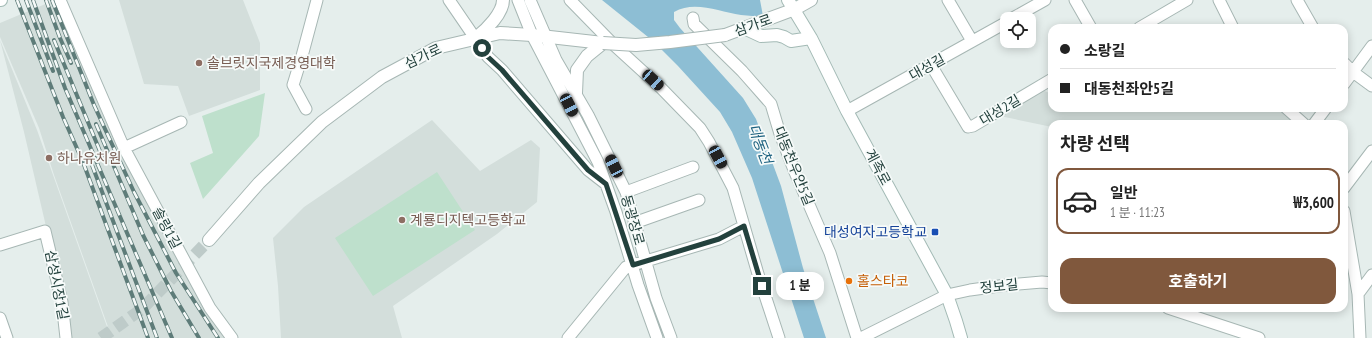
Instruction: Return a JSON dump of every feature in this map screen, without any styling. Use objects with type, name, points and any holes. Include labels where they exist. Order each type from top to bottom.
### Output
[{"type":"street","name":"솔랑1길","points":[[60,0],[124,148],[210,308],[232,338]]},
{"type":"street","points":[[306,109],[293,85],[317,0]]},
{"type":"street","points":[[449,0],[488,57],[502,70],[588,170],[606,184]]},
{"type":"street","points":[[476,38],[488,29],[503,5],[503,0]]},
{"type":"street","name":"동광장로","points":[[518,0],[532,35],[598,162],[657,338]]},
{"type":"street","name":"동광장로","points":[[530,0],[556,60],[588,115],[626,192],[656,298],[671,338]]},
{"type":"street","points":[[570,0],[615,46],[661,88],[700,128],[709,142],[730,181],[779,338]]},
{"type":"street","name":"삼가로","points":[[209,240],[259,183],[322,122],[382,77],[436,48],[500,33],[636,45],[725,35],[744,28],[792,5],[811,0]]},
{"type":"street","points":[[948,0],[972,41]]},
{"type":"street","points":[[1024,12],[1045,0]]},
{"type":"street","points":[[1075,0],[1089,24]]},
{"type":"street","points":[[1146,24],[1187,0]]},
{"type":"street","points":[[1219,0],[1231,24]]},
{"type":"street","points":[[1297,0],[1311,24]]},
{"type":"street","name":"계족로","points":[[792,5],[811,38],[847,111],[947,295],[961,338]]},
{"type":"street","name":"대동천우안5길","points":[[693,18],[694,24],[742,71],[771,104],[780,134],[794,170],[830,253],[857,338]]},
{"type":"street","name":"대성길","points":[[847,111],[1000,26]]},
{"type":"street","points":[[744,28],[761,36],[777,35],[791,41],[811,38]]},
{"type":"street","points":[[576,93],[578,70],[587,56],[603,43]]},
{"type":"street","points":[[1348,79],[1372,46]]},
{"type":"street","name":"대성2길","points":[[931,65],[968,127],[973,126],[1048,81]]},
{"type":"street","points":[[1348,67],[1372,86]]},
{"type":"street","points":[[1290,112],[1300,120]]},
{"type":"street","points":[[124,148],[181,122]]},
{"type":"street","points":[[1348,183],[1372,152]]},
{"type":"street","points":[[626,192],[693,167]]},
{"type":"street","points":[[634,223],[699,200]]},
{"type":"street","points":[[568,338],[626,267],[719,239],[744,226]]},
{"type":"street","name":"삼성시장1길","points":[[0,246],[45,232],[62,302],[65,337]]},
{"type":"street","points":[[1348,235],[1358,294],[1360,338]]},
{"type":"street","points":[[1358,294],[1372,275]]},
{"type":"street","name":"정보길","points":[[861,338],[947,295],[1006,285],[1048,283]]},
{"type":"street","points":[[1180,312],[1258,338]]},
{"type":"street","points":[[0,318],[7,338]]},
{"type":"shaded area","points":[[55,0],[119,147],[228,338],[112,338],[54,175],[39,128],[0,37],[0,23]]},
{"type":"shaded area","name":"솔브릿지국제경영대학","points":[[119,0],[243,0],[260,43],[260,90],[189,116],[178,86],[144,84]]},
{"type":"shaded area","points":[[0,40],[37,130],[111,338],[72,338],[66,304]]},
{"type":"shaded area","points":[[1042,90],[1048,92],[1048,112],[1286,112],[1294,120],[1048,120],[1048,126],[1000,116]]},
{"type":"shaded area","name":"계룡디지텍고등학교","points":[[432,120],[480,171],[531,140],[540,148],[537,202],[497,234],[393,306],[402,338],[281,338],[273,238],[304,207]]},
{"type":"green space","points":[[265,93],[259,136],[203,199],[190,163],[213,153],[202,116]]},
{"type":"green space","points":[[437,172],[475,230],[373,296],[335,238]]},
{"type":"water","name":"대동천","points":[[602,0],[760,0],[763,16],[741,15],[707,8],[690,7],[674,12],[674,20],[743,98],[756,119],[781,186],[803,268],[826,338],[804,338],[752,178],[732,132],[720,112],[653,41]]},
{"type":"tunnel","points":[[101,338],[142,309],[209,240]]},
{"type":"railway","points":[[17,0],[63,117],[83,162],[148,338]]},
{"type":"railway","points":[[26,0],[53,71]]},
{"type":"railway","points":[[33,0],[65,88],[172,338]]},
{"type":"railway","points":[[46,0],[71,63]]},
{"type":"railway","points":[[52,0],[94,105],[134,192],[176,273],[218,338]]},
{"type":"railway","points":[[54,40],[102,156]]},
{"type":"railway","points":[[96,124],[143,235],[171,291],[199,338]]},
{"type":"railway","points":[[92,165],[157,338]]},
{"type":"place","name":"솔브릿지국제경영대학","points":[[199,63]]},
{"type":"place","name":"하나유치원","points":[[49,158]]},
{"type":"place","name":"계룡디지텍고등학교","points":[[402,220]]},
{"type":"place","name":"대성여자고등학교","points":[[935,232]]},
{"type":"place","name":"홀스타코","points":[[849,281]]},
{"type":"route","points":[[482,48],[488,57],[502,70],[588,170],[606,184],[633,265],[719,239],[744,226],[762,286]]}]
